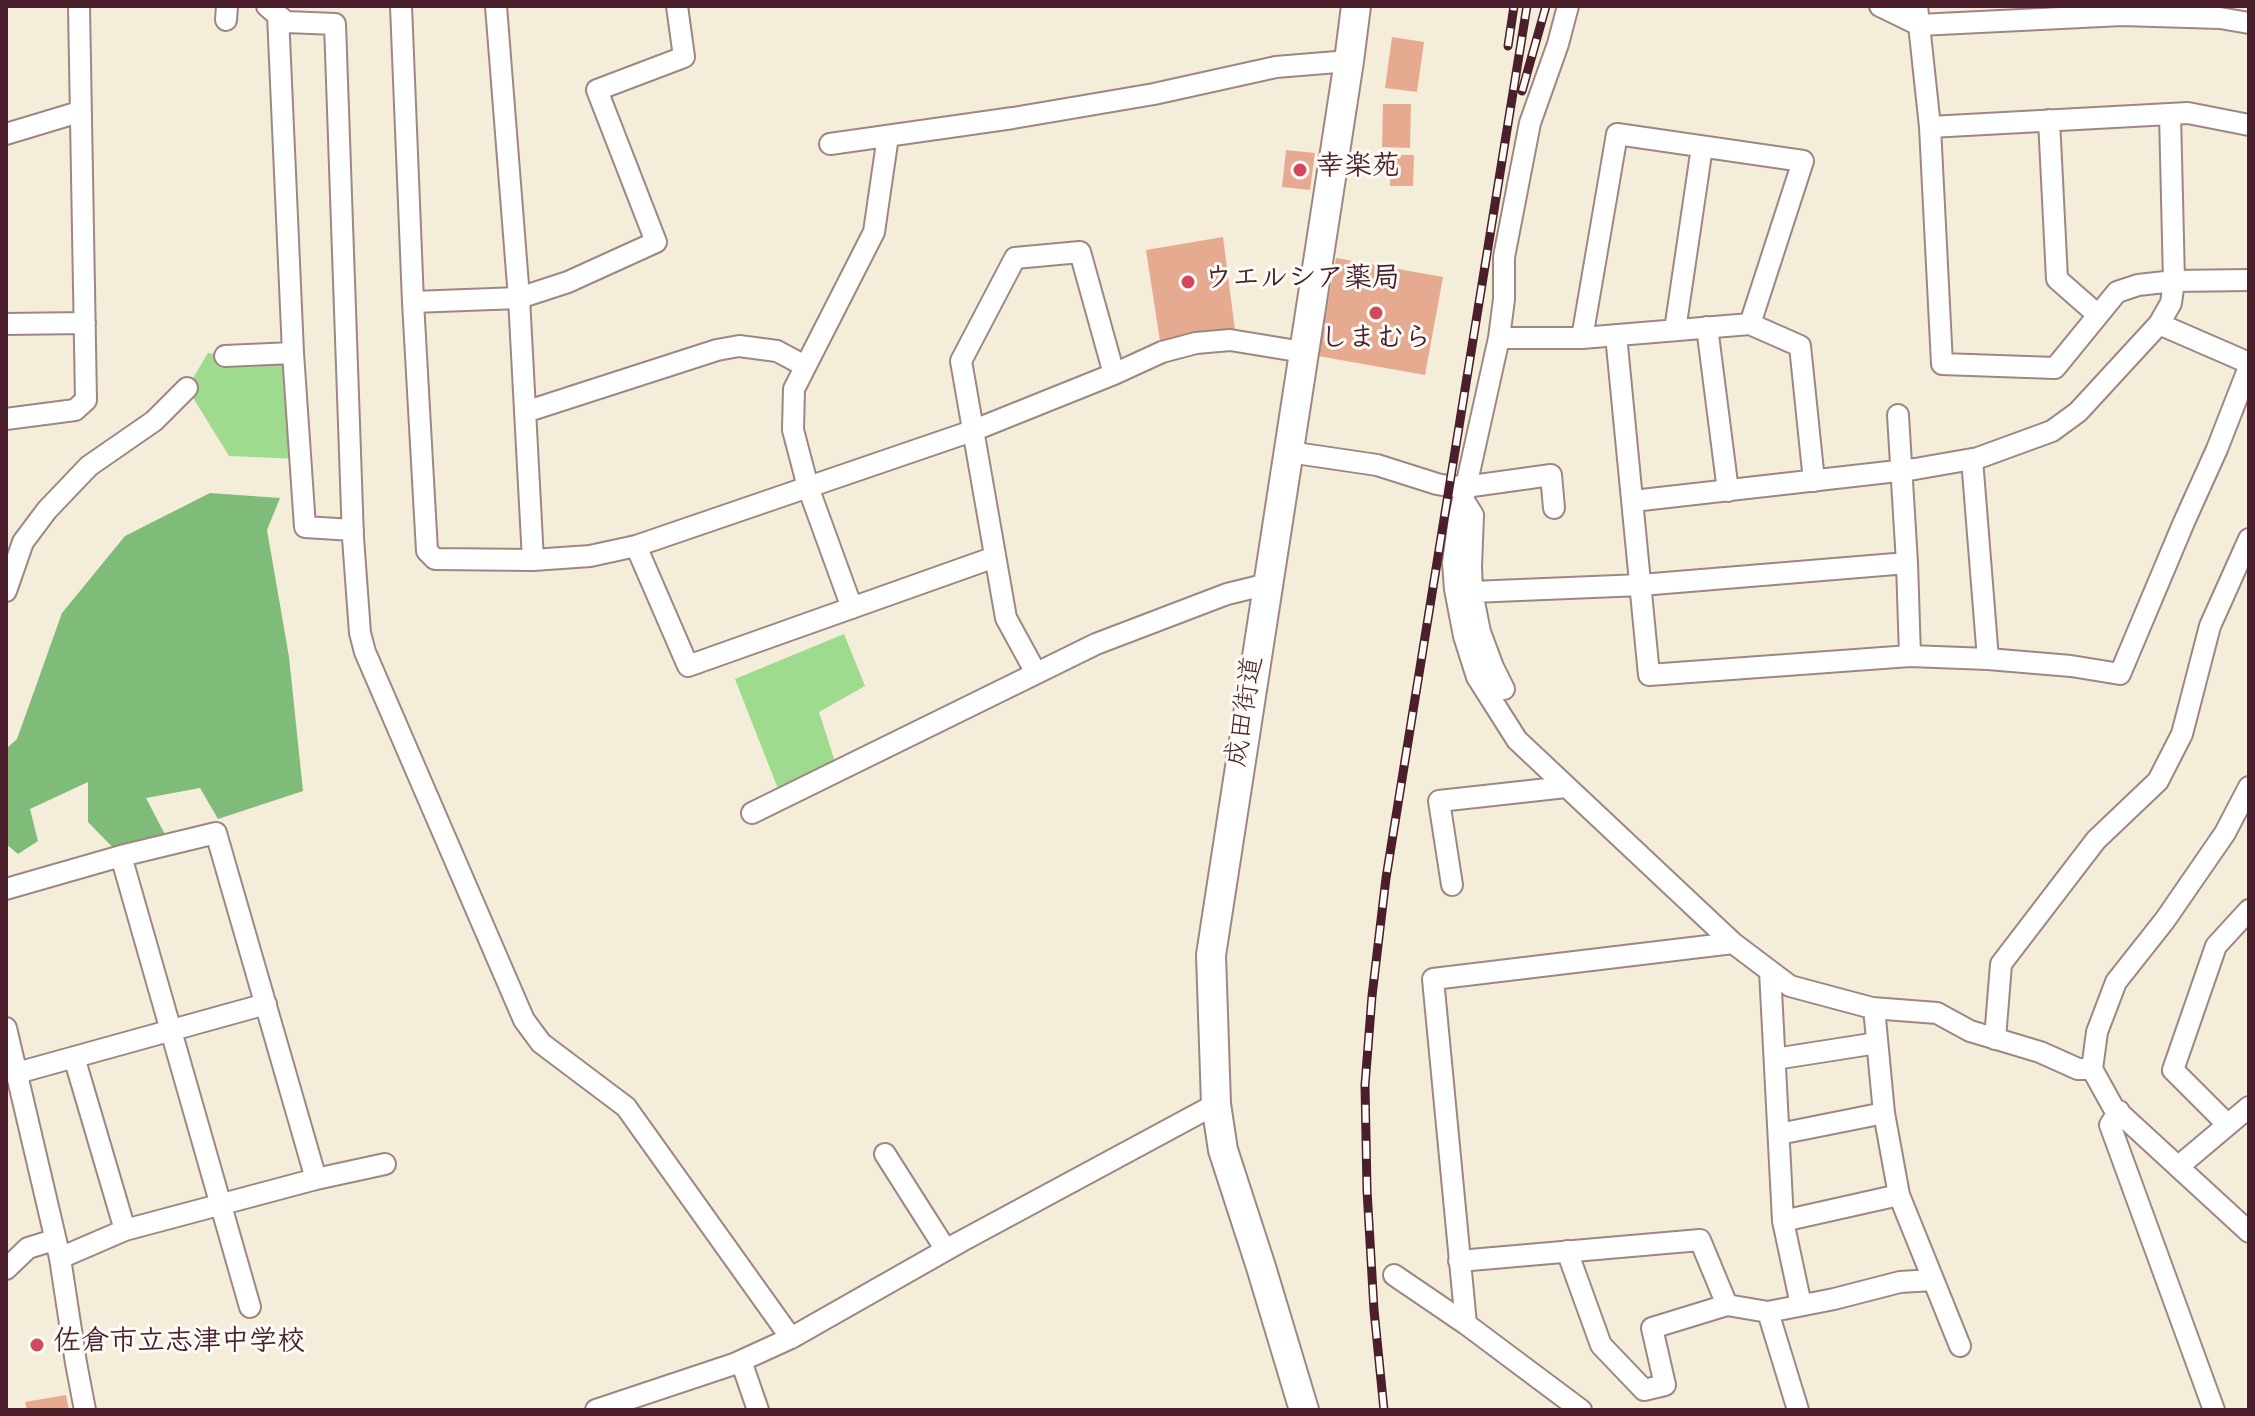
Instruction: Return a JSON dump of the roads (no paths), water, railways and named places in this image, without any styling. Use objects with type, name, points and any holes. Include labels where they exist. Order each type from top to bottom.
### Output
[{"type":"highway","name":"成田街道","points":[[1304,1410],[1223,1150],[1216,1104],[1211,955],[1356,6]]},
{"type":"street","points":[[6,419],[75,410],[86,400],[79,6]]},
{"type":"street","points":[[401,6],[427,551],[435,559],[533,560],[590,556],[636,546],[972,431],[1162,352],[1196,343],[1230,340],[1303,352]]},
{"type":"street","points":[[496,6],[519,298],[533,560]]},
{"type":"street","points":[[413,302],[519,298],[568,282],[656,242],[597,90],[684,57],[677,6]]},
{"type":"street","points":[[1568,6],[1530,123],[1504,257],[1504,299],[1499,338],[1453,563],[1464,636],[1477,677],[1517,740],[1733,943],[1790,986],[1874,1008],[1937,1013],[1970,1031],[2040,1052],[2078,1069],[2092,1069]]},
{"type":"street","points":[[1880,6],[1918,16],[2122,15],[2220,18],[2249,23]]},
{"type":"street","points":[[272,11],[305,527],[353,530]]},
{"type":"street","points":[[272,11],[286,22],[335,24],[353,530],[360,633],[365,652],[524,1020],[541,1043],[626,1107],[791,1338]]},
{"type":"street","points":[[1918,16],[1930,127],[1942,364],[2055,368],[2117,292],[2138,285],[2174,281],[2249,280]]},
{"type":"street","points":[[830,144],[1154,94],[1276,67],[1349,61]]},
{"type":"street","points":[[6,134],[79,112]]},
{"type":"street","points":[[1930,127],[2188,113],[2249,125]]},
{"type":"street","points":[[1633,501],[1901,471],[1972,459],[2052,431],[2078,412],[2159,324],[2171,303],[2174,281],[2170,114]]},
{"type":"street","points":[[2049,120],[2057,279],[2098,315]]},
{"type":"street","points":[[1582,338],[1617,134],[1803,161],[1750,324]]},
{"type":"street","points":[[852,608],[808,487],[793,430],[794,389],[874,232],[888,136]]},
{"type":"street","points":[[1675,330],[1702,147]]},
{"type":"street","points":[[1036,673],[1006,618],[961,361],[1015,258],[1080,252],[1114,374]]},
{"type":"street","points":[[6,324],[85,323]]},
{"type":"street","points":[[1499,338],[1582,338],[1750,324],[1800,346],[1814,481]]},
{"type":"street","points":[[1616,335],[1649,675],[1910,656],[2071,666],[2120,674],[2217,449],[2249,365],[2159,324]]},
{"type":"street","points":[[1707,327],[1728,491]]},
{"type":"street","points":[[525,412],[717,350],[739,346],[777,351],[805,366]]},
{"type":"street","points":[[225,356],[293,353]]},
{"type":"street","points":[[6,591],[23,542],[47,510],[89,466],[154,421],[187,388]]},
{"type":"street","points":[[1898,415],[1910,656]]},
{"type":"street","points":[[1289,452],[1377,465],[1465,494],[1551,475],[1554,508]]},
{"type":"street","points":[[1972,459],[1988,659]]},
{"type":"street","points":[[1465,494],[1473,515],[1472,592],[1480,632],[1504,689]]},
{"type":"street","points":[[1995,1039],[2001,964],[2096,840],[2158,781],[2182,734],[2210,626],[2249,539]]},
{"type":"street","points":[[636,546],[688,666],[995,557]]},
{"type":"street","points":[[1472,592],[1641,585],[1907,563]]},
{"type":"street","points":[[752,813],[1111,638],[1227,594],[1268,584]]},
{"type":"street","points":[[1452,885],[1439,801],[1566,787]]},
{"type":"street","points":[[2249,787],[2225,833],[2165,920],[2116,982],[2097,1032],[2092,1069],[2108,1101],[2249,1232]]},
{"type":"street","points":[[6,889],[216,833],[316,1179]]},
{"type":"street","points":[[121,856],[250,1307]]},
{"type":"street","points":[[2227,1124],[2173,1070],[2216,946],[2249,910]]},
{"type":"street","points":[[1466,1324],[1433,979],[1733,943]]},
{"type":"street","points":[[1770,971],[1783,1221],[1801,1305]]},
{"type":"street","points":[[17,1073],[266,1004]]},
{"type":"street","points":[[1874,1008],[1884,1113],[1899,1195],[1960,1346]]},
{"type":"street","points":[[6,1028],[57,1249],[85,1410]]},
{"type":"street","points":[[1775,1059],[1877,1043]]},
{"type":"street","points":[[74,1057],[125,1230]]},
{"type":"street","points":[[596,1410],[741,1361],[791,1338],[1216,1104]]},
{"type":"street","points":[[2179,1166],[2249,1107]]},
{"type":"street","points":[[2119,1111],[2110,1125],[2214,1410]]},
{"type":"street","points":[[1779,1134],[1884,1113]]},
{"type":"street","points":[[885,1154],[946,1250]]},
{"type":"street","points":[[6,1269],[28,1248],[57,1249],[219,1204],[385,1164]]},
{"type":"street","points":[[1783,1221],[1899,1195]]},
{"type":"street","points":[[1459,1261],[1700,1240],[1727,1305]]},
{"type":"street","points":[[1567,1251],[1601,1345],[1644,1390],[1665,1385],[1652,1328],[1727,1305],[1768,1312],[1900,1282],[1933,1280]]},
{"type":"street","points":[[1394,1275],[1466,1324],[1581,1410]]},
{"type":"street","points":[[1768,1312],[1798,1410]]},
{"type":"street","points":[[741,1361],[758,1410]]},
{"type":"railway","points":[[1508,46],[1514,6]]},
{"type":"railway","points":[[1384,1410],[1367,1190],[1365,1085],[1372,996],[1386,878],[1527,6]]},
{"type":"railway","points":[[1522,91],[1546,6]]},
{"type":"place","name":"幸楽苑","points":[[1300,170]]},
{"type":"place","name":"ウエルシア薬局","points":[[1188,282]]},
{"type":"place","name":"しまむら","points":[[1376,313]]},
{"type":"place","name":"佐倉市立志津中学校","points":[[37,1345]]}]
